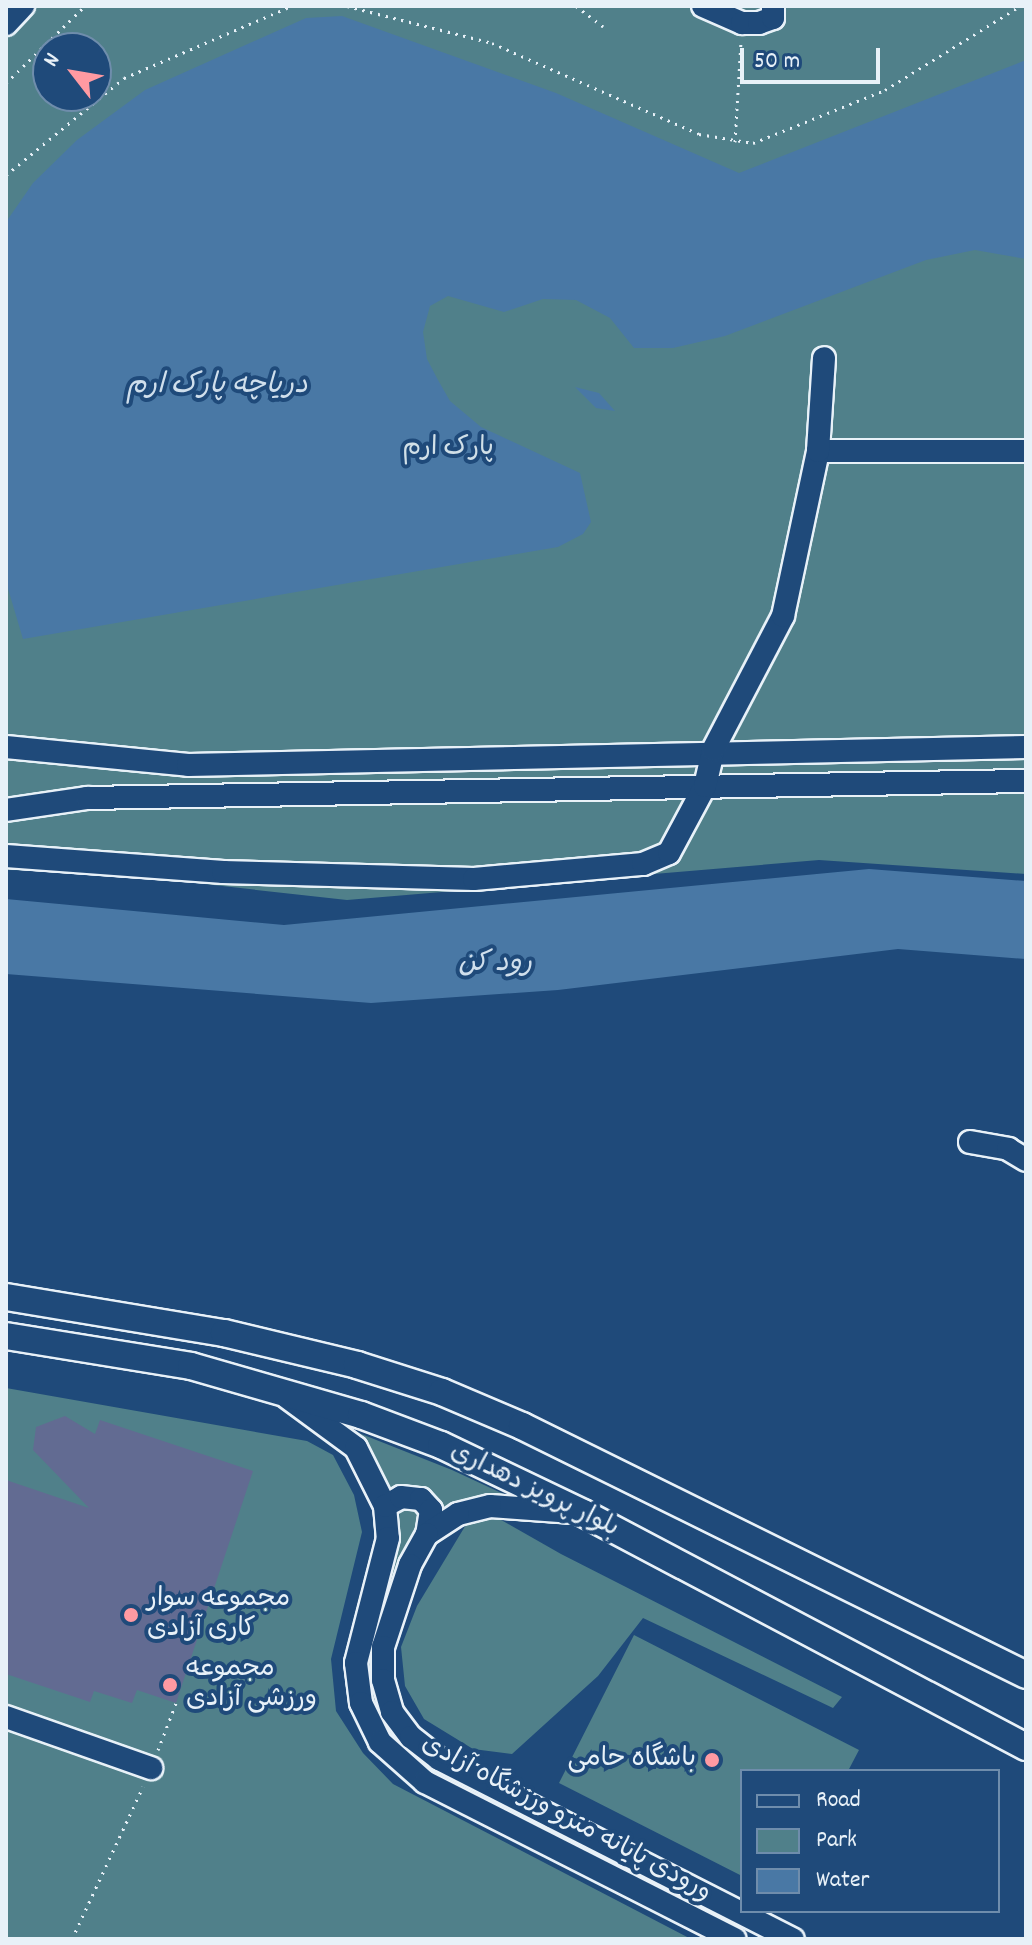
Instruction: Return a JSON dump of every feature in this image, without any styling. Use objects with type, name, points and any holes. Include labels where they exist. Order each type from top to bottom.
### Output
[{"type":"main road","name":"بلوار پرویز دهداری","points":[[6,1297],[224,1333],[357,1365],[442,1392],[522,1426],[1026,1675]]},
{"type":"main road","name":"بلوار پرویز دهداری","points":[[6,1336],[191,1366],[270,1386],[441,1445],[583,1513],[1026,1747]]},
{"type":"street","points":[[6,24],[23,6]]},
{"type":"street","points":[[703,6],[742,23],[773,18],[773,6]]},
{"type":"street","points":[[6,856],[223,872],[474,879],[643,864],[669,853],[705,786],[713,750],[783,616],[818,451],[824,358]]},
{"type":"street","points":[[818,451],[1026,451]]},
{"type":"street","points":[[6,747],[188,765],[713,750],[1026,747]]},
{"type":"street","points":[[6,810],[87,798],[1026,781]]},
{"type":"street","points":[[970,1142],[1008,1149],[1026,1160]]},
{"type":"street","points":[[270,1386],[356,1448],[385,1506],[401,1497],[421,1499],[431,1510],[427,1534],[410,1565],[383,1647],[383,1680],[392,1712],[424,1749],[780,1936]]},
{"type":"street","name":"ورودی پایانه مترو ورزشگاه آزادی","points":[[385,1506],[384,1557],[356,1663],[370,1725],[408,1771],[484,1814],[734,1939]]},
{"type":"street","points":[[427,1534],[458,1514],[490,1506],[583,1513]]},
{"type":"street","points":[[6,1717],[151,1768]]},
{"type":"street","points":[[484,1814],[498,1789]]},
{"type":"path","points":[[6,83],[85,6]]},
{"type":"path","points":[[6,175],[124,78],[291,6]]},
{"type":"path","points":[[347,6],[492,43],[699,134],[753,143],[885,90],[1020,6]]},
{"type":"path","points":[[576,6],[603,26]]},
{"type":"path","points":[[735,142],[742,23]]},
{"type":"path","points":[[72,1939],[117,1851],[176,1703]]},
{"type":"green space","name":"پارک ارم","points":[[6,6],[1026,6],[1026,874],[819,860],[347,900],[87,871],[6,870]]},
{"type":"green space","name":"مجموعه ورزشی آزادی","points":[[6,1388],[307,1441],[333,1455],[354,1495],[362,1532],[331,1659],[336,1711],[363,1753],[393,1784],[691,1939],[6,1939]]},
{"type":"green space","points":[[336,1424],[452,1470],[523,1503],[442,1513],[390,1494]]},
{"type":"green space","points":[[400,1505],[426,1510],[397,1576],[386,1721],[405,1745],[459,1779],[462,1787],[432,1777],[377,1724],[364,1674],[397,1548]]},
{"type":"green space","points":[[496,1517],[561,1554],[842,1697],[833,1708],[643,1618],[598,1676],[512,1754],[473,1749],[424,1719],[405,1686],[401,1647],[417,1606],[467,1523]]},
{"type":"green space","name":"باشگاه حامی","points":[[634,1635],[859,1750],[849,1769],[740,1769],[740,1875],[559,1783]]},
{"type":"water","name":"دریاچه پارک ارم","points":[[342,16],[556,93],[739,173],[1026,60],[1026,259],[975,250],[926,260],[725,336],[673,348],[634,348],[610,318],[576,300],[543,299],[504,312],[448,296],[430,306],[423,332],[427,359],[438,380],[450,401],[481,427],[580,473],[591,522],[583,534],[558,547],[23,639],[6,582],[6,222],[33,183],[77,140],[145,90],[306,18]]},
{"type":"water","points":[[575,387],[599,393],[615,411],[596,408]]},
{"type":"water","name":"رود کن","points":[[869,869],[1026,881],[1026,959],[898,949],[558,990],[371,1003],[6,974],[6,899],[284,925]]},
{"type":"building","name":"مجموعه سوار کاری آزادی","points":[[65,1416],[95,1434],[100,1420],[253,1471],[176,1703],[137,1690],[132,1703],[94,1691],[90,1702],[6,1674],[6,1480],[89,1508],[33,1450],[36,1427]]},
{"type":"place","name":"مجموعه سوار کاری آزادی","points":[[131,1615]]},
{"type":"place","name":"مجموعه ورزشی آزادی","points":[[170,1685]]},
{"type":"place","name":"باشگاه حامی","points":[[712,1760]]}]
